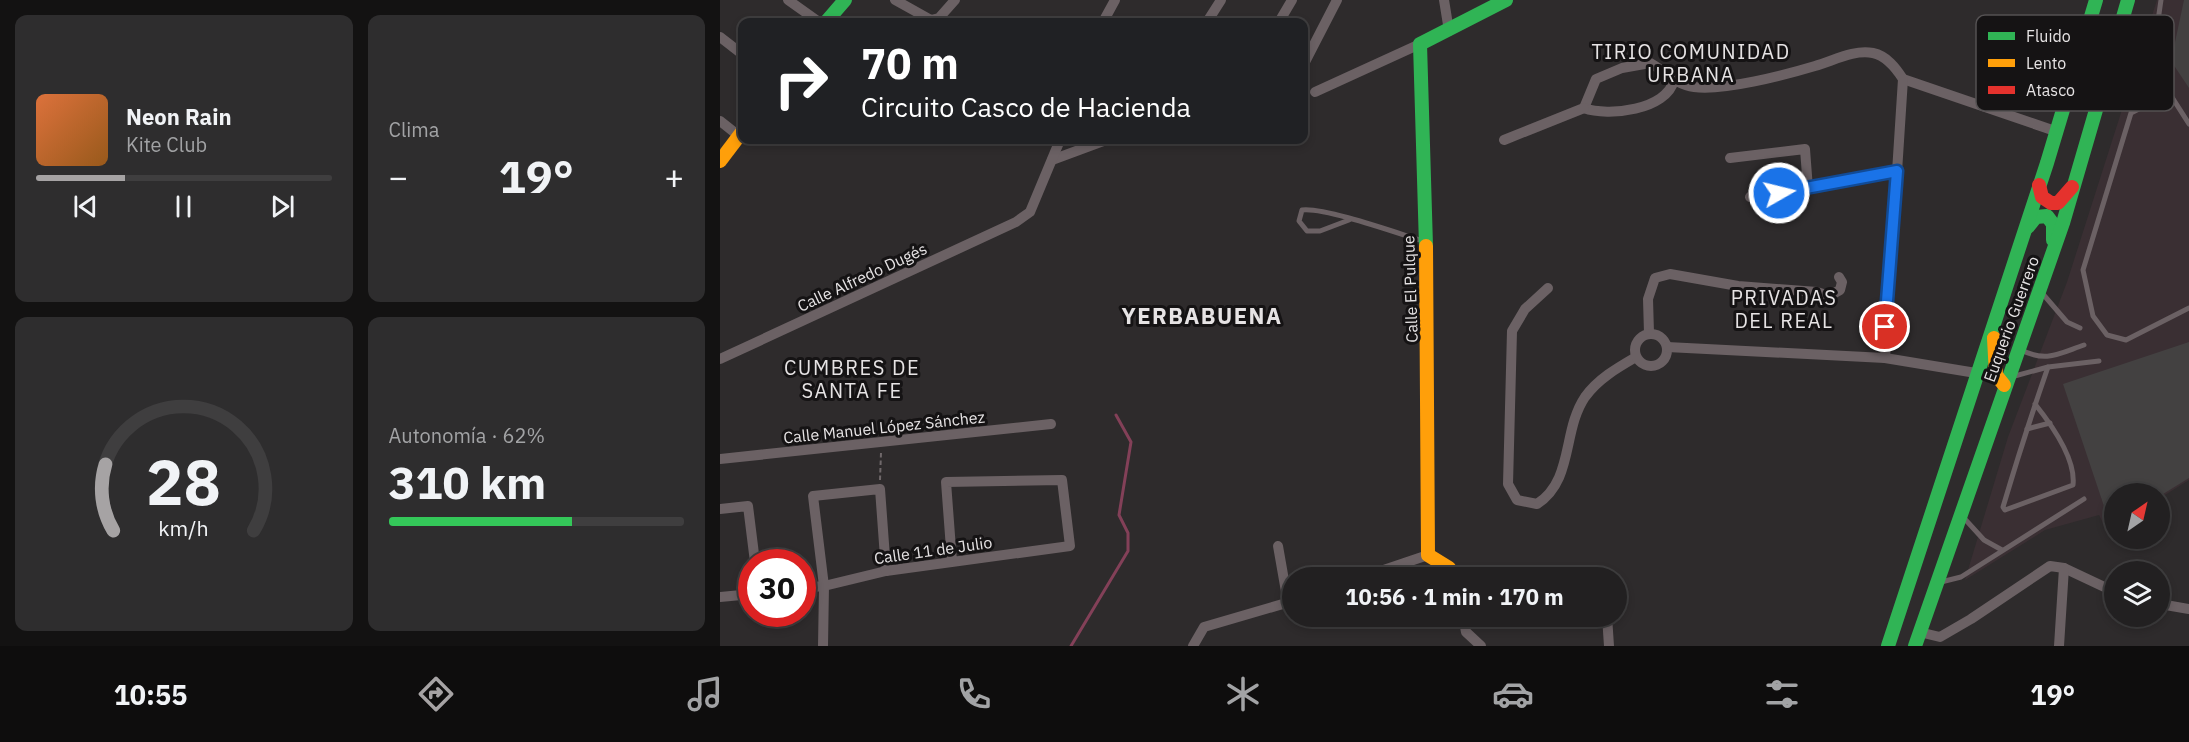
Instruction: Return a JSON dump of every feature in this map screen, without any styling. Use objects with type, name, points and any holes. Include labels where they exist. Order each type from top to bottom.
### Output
[{"type":"main road","points":[[829,18],[845,0]]},
{"type":"main road","points":[[1420,44],[1506,0]]},
{"type":"main road","name":"Euquerio Guerrero","points":[[2092,15],[2096,0]]},
{"type":"main road","name":"Euquerio Guerrero","points":[[2124,15],[2128,0]]},
{"type":"main road","name":"Calle El Pulque","points":[[1420,44],[1429,439],[1428,555]]},
{"type":"main road","name":"Euquerio Guerrero","points":[[1888,646],[2064,111]]},
{"type":"main road","name":"Euquerio Guerrero","points":[[1915,646],[2052,252],[2096,111]]},
{"type":"main road","points":[[720,161],[738,138]]},
{"type":"main road","points":[[2039,185],[2042,197],[2051,203],[2063,198],[2076,181]]},
{"type":"main road","points":[[2023,234],[2033,218],[2039,215],[2047,216],[2054,227],[2052,252]]},
{"type":"main road","points":[[1994,323],[1996,375],[2006,382]]},
{"type":"main road","points":[[1428,555],[1447,567]]},
{"type":"street","points":[[788,0],[813,18]]},
{"type":"street","points":[[895,0],[927,18]]},
{"type":"street","points":[[939,18],[955,0]]},
{"type":"street","points":[[1105,18],[1115,0]]},
{"type":"street","points":[[1210,18],[1221,0]]},
{"type":"street","points":[[1281,18],[1292,0]]},
{"type":"street","points":[[1308,56],[1337,0]]},
{"type":"street","points":[[1444,0],[1445,32]]},
{"type":"street","points":[[720,37],[738,51]]},
{"type":"street","points":[[1315,92],[1420,44]]},
{"type":"street","points":[[1584,108],[1596,80],[1622,68],[1650,63],[1674,80],[1692,87],[1710,88],[1814,67],[1858,53],[1873,53],[1894,65],[1903,79],[1885,327],[1885,358]]},
{"type":"street","points":[[1903,79],[1976,104]]},
{"type":"street","points":[[1504,140],[1584,108],[1595,112],[1616,114],[1645,105],[1664,97],[1672,90],[1674,80]]},
{"type":"street","points":[[1997,111],[2058,132]]},
{"type":"street","points":[[720,121],[738,132]]},
{"type":"street","points":[[1052,160],[1058,144]]},
{"type":"street","points":[[1052,160],[1095,144]]},
{"type":"street","points":[[1730,158],[1805,149],[1808,189]]},
{"type":"street","name":"Calle Alfredo Dugés","points":[[720,359],[1016,222],[1030,212],[1052,160]]},
{"type":"street","points":[[1750,197],[1808,189],[1897,171]]},
{"type":"street","points":[[1648,333],[1648,299],[1655,278],[1670,274],[1738,286],[1817,292],[1829,296],[1840,290],[1842,282],[1839,277]]},
{"type":"street","points":[[1548,288],[1525,309],[1512,331],[1508,484],[1517,500],[1537,504],[1554,491],[1585,398],[1608,373],[1636,357]]},
{"type":"street","points":[[1648,333],[1657,334],[1664,339],[1667,347],[1666,356],[1660,363],[1651,366],[1642,364],[1636,357],[1636,342],[1648,333]]},
{"type":"street","points":[[1667,347],[1885,358],[1976,373]]},
{"type":"street","name":"Calle Manuel López Sánchez","points":[[720,459],[1051,424]]},
{"type":"street","name":"Calle 11 de Julio","points":[[816,587],[886,570],[1070,546],[1062,480],[946,482],[952,561]]},
{"type":"street","points":[[823,646],[824,586],[813,496],[880,489],[886,570]]},
{"type":"street","points":[[720,509],[748,506],[753,549]]},
{"type":"street","points":[[1278,546],[1283,567]]},
{"type":"street","points":[[1393,567],[1428,555]]},
{"type":"street","points":[[1919,632],[1940,637],[2050,566],[2064,568],[2104,587]]},
{"type":"street","points":[[2059,646],[2064,568]]},
{"type":"street","points":[[720,597],[738,595]]},
{"type":"street","points":[[1192,646],[1204,627],[1282,605]]},
{"type":"street","points":[[2170,606],[2189,609]]},
{"type":"street","points":[[1465,627],[1466,632],[1481,646]]},
{"type":"street","points":[[1608,627],[1609,646]]},
{"type":"lane","points":[[2159,15],[2161,0]]},
{"type":"lane","points":[[2174,100],[2189,124]]},
{"type":"lane","points":[[2134,111],[2083,270],[2093,316],[2107,335],[2126,340],[2189,308]]},
{"type":"lane","points":[[1349,220],[1320,231],[1307,231],[1299,221],[1302,210],[1310,209],[1425,241]]},
{"type":"lane","points":[[2039,290],[2067,322],[2080,328]]},
{"type":"lane","points":[[2018,348],[2034,357],[2048,358],[2084,345]]},
{"type":"lane","points":[[2006,382],[2048,367],[2099,361]]},
{"type":"lane","points":[[2036,404],[2050,423],[2074,475],[2073,485],[2005,510],[2002,507],[2048,367]]},
{"type":"lane","points":[[2027,429],[2050,423]]},
{"type":"lane","points":[[1936,583],[1961,576],[2084,499]]},
{"type":"lane","points":[[1960,514],[1984,540],[2002,550]]},
{"type":"path","points":[[880,489],[881,442]]},
{"type":"shaded area","points":[[2157,0],[2189,0],[2189,480],[2170,492],[2170,483],[2104,483],[2104,525],[2099,515],[2045,530],[1965,580],[2008,437],[2067,282],[2122,111],[2174,111],[2174,15],[2152,15]]},
{"type":"building","points":[[2184,0],[2189,0],[2189,88],[2174,66],[2174,47]]},
{"type":"building","points":[[2189,342],[2189,478],[2170,490],[2170,483],[2104,483],[2104,506],[2063,384]]},
{"type":"waterway","points":[[1071,646],[1128,551],[1128,533],[1119,515],[1131,442],[1116,415]]},
{"type":"traffic: fast","points":[[829,18],[845,0]]},
{"type":"traffic: fast","points":[[1426,246],[1420,44],[1506,0]]},
{"type":"traffic: fast","points":[[2091,15],[2096,0]]},
{"type":"traffic: fast","points":[[2124,15],[2128,0]]},
{"type":"traffic: fast","points":[[1888,646],[2063,111]]},
{"type":"traffic: fast","points":[[1915,646],[2063,223],[2096,111]]},
{"type":"traffic: fast","points":[[2028,227],[2036,217],[2047,216],[2053,224],[2053,240]]},
{"type":"traffic: slow","points":[[720,161],[738,137]]},
{"type":"traffic: slow","points":[[1426,246],[1428,555],[1447,567]]},
{"type":"traffic: slow","points":[[1994,338],[1996,375],[2004,385]]},
{"type":"traffic: jam","points":[[2039,185],[2042,197],[2051,203],[2058,203],[2072,187]]},
{"type":"district","name":"TIRIO COMUNIDAD URBANA","points":[[1691,64]]},
{"type":"district","name":"PRIVADAS DEL REAL","points":[[1784,310]]},
{"type":"district","name":"YERBABUENA","points":[[1202,316]]},
{"type":"district","name":"CUMBRES DE SANTA FE","points":[[852,380]]},
{"type":"route","points":[[1779,193],[1897,171],[1885,327]]}]
